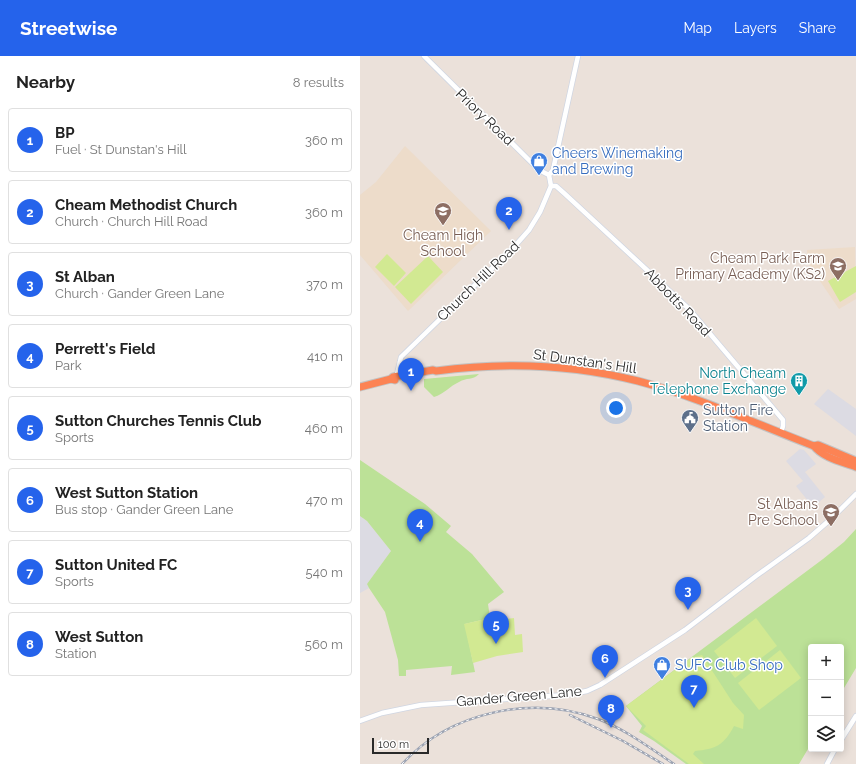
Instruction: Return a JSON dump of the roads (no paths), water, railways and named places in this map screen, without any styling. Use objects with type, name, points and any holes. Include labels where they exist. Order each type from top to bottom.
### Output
[{"type":"highway","name":"St Dunstan's Hill","points":[[360,387],[408,374],[478,366],[517,365],[564,368],[614,376],[673,391],[706,403],[814,446],[817,450],[856,467]]},
{"type":"highway","name":"St Dunstan's Hill","points":[[394,378],[436,370]]},
{"type":"highway","name":"St Dunstan's Hill","points":[[814,446],[818,444],[856,461]]},
{"type":"street","name":"Priory Road","points":[[424,56],[536,167],[549,175]]},
{"type":"street","points":[[551,186],[549,175],[553,170],[578,56]]},
{"type":"street","name":"Church Hill Road","points":[[399,360],[521,240],[536,221],[551,186]]},
{"type":"street","name":"Abbotts Road","points":[[551,186],[556,186],[565,194],[689,309],[783,420],[784,424],[781,433]]},
{"type":"street","points":[[399,360],[403,369],[408,374]]},
{"type":"street","points":[[394,378],[399,360]]},
{"type":"street","name":"Gander Green Lane","points":[[360,721],[382,713],[421,705],[566,695],[594,688],[620,673],[696,622],[809,538],[856,494]]},
{"type":"street","points":[[844,735],[856,716]]},
{"type":"street","points":[[827,764],[833,752]]},
{"type":"railway","points":[[402,764],[421,746],[468,720],[493,713],[520,709],[546,708],[573,712],[608,723],[637,739],[674,764]]},
{"type":"railway","points":[[570,715],[623,741],[663,764]]},
{"type":"place","name":"Cheers Winemaking and Brewing","points":[[539,176]]},
{"type":"place","name":"Cheam High School","points":[[443,226]]},
{"type":"place","name":"Cheam Methodist Church","points":[[509,230]]},
{"type":"place","name":"Cheam Park Farm Primary Academy (KS2)","points":[[838,281]]},
{"type":"place","name":"BP","points":[[411,391]]},
{"type":"place","name":"North Cheam Telephone Exchange","points":[[799,396]]},
{"type":"place","name":"Sutton Fire Station","points":[[690,433]]},
{"type":"place","name":"St Albans Pre School","points":[[831,527]]},
{"type":"place","name":"Perrett's Field","points":[[420,542]]},
{"type":"place","name":"St Alban","points":[[688,610]]},
{"type":"place","name":"Sutton Churches Tennis Club","points":[[496,644]]},
{"type":"place","name":"West Sutton Station","points":[[605,678]]},
{"type":"place","name":"SUFC Club Shop","points":[[662,680]]},
{"type":"place","name":"Sutton United FC","points":[[694,708]]},
{"type":"place","name":"West Sutton","points":[[611,728]]}]
